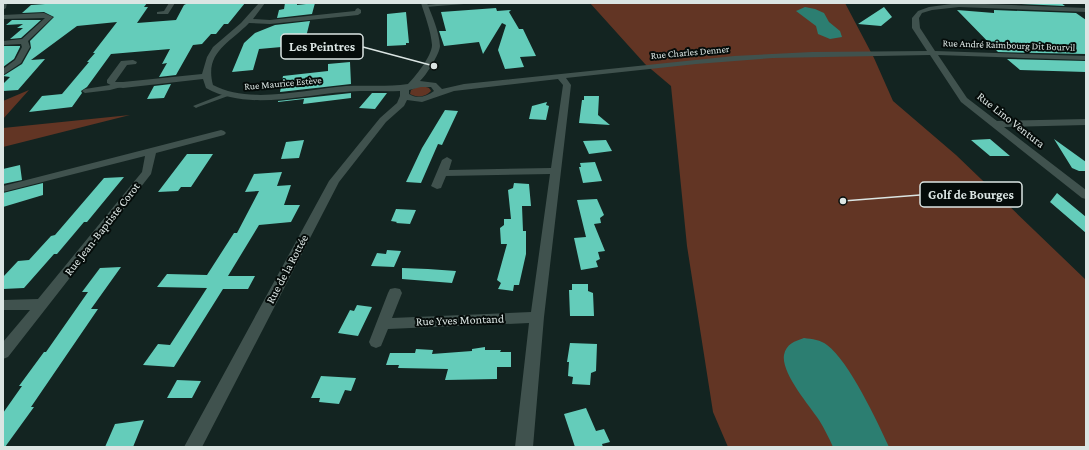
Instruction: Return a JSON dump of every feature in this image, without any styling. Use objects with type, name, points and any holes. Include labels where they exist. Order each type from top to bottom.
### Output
[{"type":"street","points":[[3,8],[4,3]]},
{"type":"street","points":[[159,13],[166,12],[172,3]]},
{"type":"street","points":[[133,62],[124,63],[111,80],[112,85],[205,76],[213,52],[216,48],[247,21],[262,3]]},
{"type":"street","name":"Rue de la Rottée","points":[[193,447],[334,181],[404,93],[422,75],[436,47],[432,26],[425,4]]},
{"type":"street","name":"Rue Lino Ventura","points":[[1086,10],[959,5],[931,8],[920,12],[915,18],[914,22],[916,28],[932,53],[964,100],[1086,196]]},
{"type":"street","points":[[247,21],[270,22],[358,13],[358,10]]},
{"type":"street","points":[[3,17],[44,15],[50,17],[24,41],[3,43]]},
{"type":"street","points":[[3,73],[18,61],[26,47],[24,41]]},
{"type":"street","name":"Rue André Raimbourg Dit Bourvil","points":[[932,53],[1086,58]]},
{"type":"street","name":"Rue Charles Denner","points":[[434,88],[452,89],[709,61],[773,56],[932,53]]},
{"type":"street","points":[[422,75],[434,88]]},
{"type":"street","name":"Rue Maurice Estève","points":[[205,76],[206,83],[210,87],[226,95],[256,97],[347,88],[404,93]]},
{"type":"street","points":[[524,447],[538,317],[567,85],[561,77]]},
{"type":"street","points":[[404,93],[420,84],[434,88]]},
{"type":"street","name":"Rue de la Rottée","points":[[404,93],[416,100],[428,98],[434,88]]},
{"type":"street","points":[[996,124],[1086,122]]},
{"type":"street","points":[[3,188],[221,133]]},
{"type":"street","name":"Rue Jean-Baptiste Corot","points":[[3,353],[147,172],[151,150]]},
{"type":"street","points":[[437,186],[447,160]]},
{"type":"street","points":[[442,173],[556,171]]},
{"type":"street","points":[[376,342],[395,292]]},
{"type":"street","points":[[3,305],[43,304]]},
{"type":"street","name":"Rue Yves Montand","points":[[383,324],[538,317]]},
{"type":"lane","points":[[425,4],[464,3]]},
{"type":"lane","points":[[85,91],[123,85]]},
{"type":"lane","points":[[196,106],[226,95]]},
{"type":"shaded area","points":[[590,3],[845,3],[874,58],[893,101],[956,155],[1086,280],[1086,447],[728,447],[713,412],[687,246],[671,86],[645,64]]},
{"type":"shaded area","points":[[805,7],[824,13],[829,22],[840,31],[842,37],[830,39],[818,34],[816,26],[796,11]]},
{"type":"shaded area","points":[[417,87],[427,87],[431,91],[427,95],[421,96],[410,94],[411,90]]},
{"type":"shaded area","points":[[29,90],[3,119],[3,101]]},
{"type":"shaded area","points":[[130,115],[3,147],[3,128]]},
{"type":"shaded area","points":[[804,338],[825,343],[844,364],[862,392],[889,447],[833,447],[819,420],[791,380],[784,362],[784,355],[787,348],[794,342]]},
{"type":"building","points":[[59,3],[147,3],[144,7],[148,7],[137,23],[176,20],[184,5],[188,3],[245,3],[228,24],[224,24],[216,34],[211,34],[202,44],[193,45],[176,75],[159,77],[167,63],[162,64],[170,49],[111,54],[87,87],[81,91],[82,93],[72,107],[29,112],[42,96],[62,94],[89,62],[87,62],[117,22],[77,26],[31,60],[45,59],[18,90],[3,91],[3,84],[10,77],[3,76],[22,64],[31,48],[30,41],[54,17],[44,12],[22,13],[31,5]]},
{"type":"building","points":[[285,3],[297,3],[297,5],[315,3],[312,14],[277,18],[279,10],[284,9]]},
{"type":"building","points":[[997,3],[1061,3],[1065,6]]},
{"type":"building","points":[[884,7],[892,17],[881,26],[858,24]]},
{"type":"building","points":[[496,8],[497,11],[511,10],[509,12],[519,29],[523,29],[536,56],[520,57],[524,67],[505,69],[498,50],[506,25],[502,23],[483,54],[479,42],[444,46],[439,31],[446,31],[441,12]]},
{"type":"building","points":[[957,10],[994,13],[994,10],[1076,13],[1086,20],[1086,54],[998,52]]},
{"type":"building","points":[[406,12],[409,43],[406,43],[406,45],[387,46],[387,14]]},
{"type":"building","points":[[12,20],[41,20],[21,38],[10,39],[23,28],[17,28],[23,24],[6,25]]},
{"type":"building","points":[[310,21],[304,45],[259,49],[253,70],[232,72],[244,43],[255,33],[275,25]]},
{"type":"building","points":[[3,46],[20,47],[14,59],[3,67]]},
{"type":"building","points":[[1007,59],[1086,61],[1086,72],[1020,70]]},
{"type":"building","points":[[350,62],[351,84],[280,92],[283,76],[328,71],[328,64]]},
{"type":"building","points":[[171,84],[164,98],[147,99],[154,86]]},
{"type":"building","points":[[351,93],[351,98],[303,104],[304,99],[278,102],[278,101]]},
{"type":"building","points":[[372,93],[387,93],[375,109],[359,108]]},
{"type":"building","points":[[584,96],[599,96],[598,115],[610,125],[579,123],[582,100],[584,100]]},
{"type":"building","points":[[547,102],[546,105],[549,106],[546,120],[529,119],[532,106]]},
{"type":"building","points":[[445,110],[458,111],[442,145],[438,144],[421,183],[406,182],[422,148]]},
{"type":"building","points":[[990,139],[1010,156],[990,156],[971,140]]},
{"type":"building","points":[[1054,139],[1086,162],[1086,171],[1079,171],[1072,168]]},
{"type":"building","points":[[304,140],[299,158],[281,159],[286,142]]},
{"type":"building","points":[[606,140],[612,151],[589,154],[583,141]]},
{"type":"building","points":[[187,154],[213,154],[191,187],[181,187],[178,191],[158,192]]},
{"type":"building","points":[[595,162],[602,181],[583,183],[579,167],[581,167],[580,163]]},
{"type":"building","points":[[20,165],[22,180],[3,184],[3,169]]},
{"type":"building","points":[[282,172],[277,186],[291,185],[284,205],[300,205],[291,222],[259,225],[228,276],[255,276],[248,289],[223,289],[174,367],[143,365],[158,344],[170,345],[207,288],[157,287],[167,274],[207,275],[234,233],[237,233],[259,191],[245,192],[254,174]]},
{"type":"building","points":[[124,177],[87,222],[84,222],[57,254],[54,254],[24,288],[3,289],[3,277],[18,261],[29,260],[51,236],[55,235],[104,178]]},
{"type":"building","points":[[43,183],[43,195],[3,207],[3,193]]},
{"type":"building","points":[[514,183],[529,184],[531,206],[522,206],[523,231],[526,231],[526,254],[519,285],[514,285],[513,291],[498,289],[501,283],[497,280],[507,244],[501,244],[500,228],[504,225],[504,219],[511,219],[508,190],[513,188]]},
{"type":"building","points":[[1057,193],[1086,217],[1086,233],[1050,202]]},
{"type":"building","points":[[597,199],[604,215],[600,218],[601,223],[594,224],[605,251],[598,252],[600,259],[596,261],[598,267],[581,270],[574,238],[586,237],[577,200]]},
{"type":"building","points":[[396,209],[416,210],[410,224],[391,221]]},
{"type":"building","points":[[387,250],[401,251],[394,267],[371,266],[377,253],[386,254]]},
{"type":"building","points":[[121,267],[91,309],[98,309],[31,407],[34,407],[5,447],[3,447],[3,413],[22,386],[19,386],[44,352],[46,352],[88,292],[82,292],[100,268]]},
{"type":"building","points":[[402,268],[456,271],[452,283],[402,279]]},
{"type":"building","points":[[572,284],[588,284],[588,291],[593,293],[594,316],[570,316],[569,290],[572,290]]},
{"type":"building","points":[[357,305],[372,307],[358,336],[338,333],[350,310],[354,311]]},
{"type":"building","points":[[570,343],[597,344],[596,371],[591,373],[590,385],[572,384],[573,377],[568,376],[569,362],[567,362]]},
{"type":"building","points":[[485,347],[485,350],[501,350],[500,352],[511,352],[511,367],[497,367],[497,379],[445,380],[448,369],[398,368],[399,365],[386,365],[390,353],[415,353],[416,349],[433,350],[432,354],[472,351],[472,349]]},
{"type":"building","points":[[321,376],[356,378],[351,391],[345,390],[339,404],[319,402],[320,398],[311,398]]},
{"type":"building","points":[[177,380],[201,381],[192,398],[167,398]]},
{"type":"building","points":[[586,408],[596,431],[604,429],[610,442],[602,444],[603,447],[575,447],[564,414]]},
{"type":"building","points":[[144,420],[133,447],[105,447],[115,424]]},
{"type":"place","name":"Les Peintres","points":[[434,66]]},
{"type":"place","name":"Golf de Bourges","points":[[843,201]]}]
